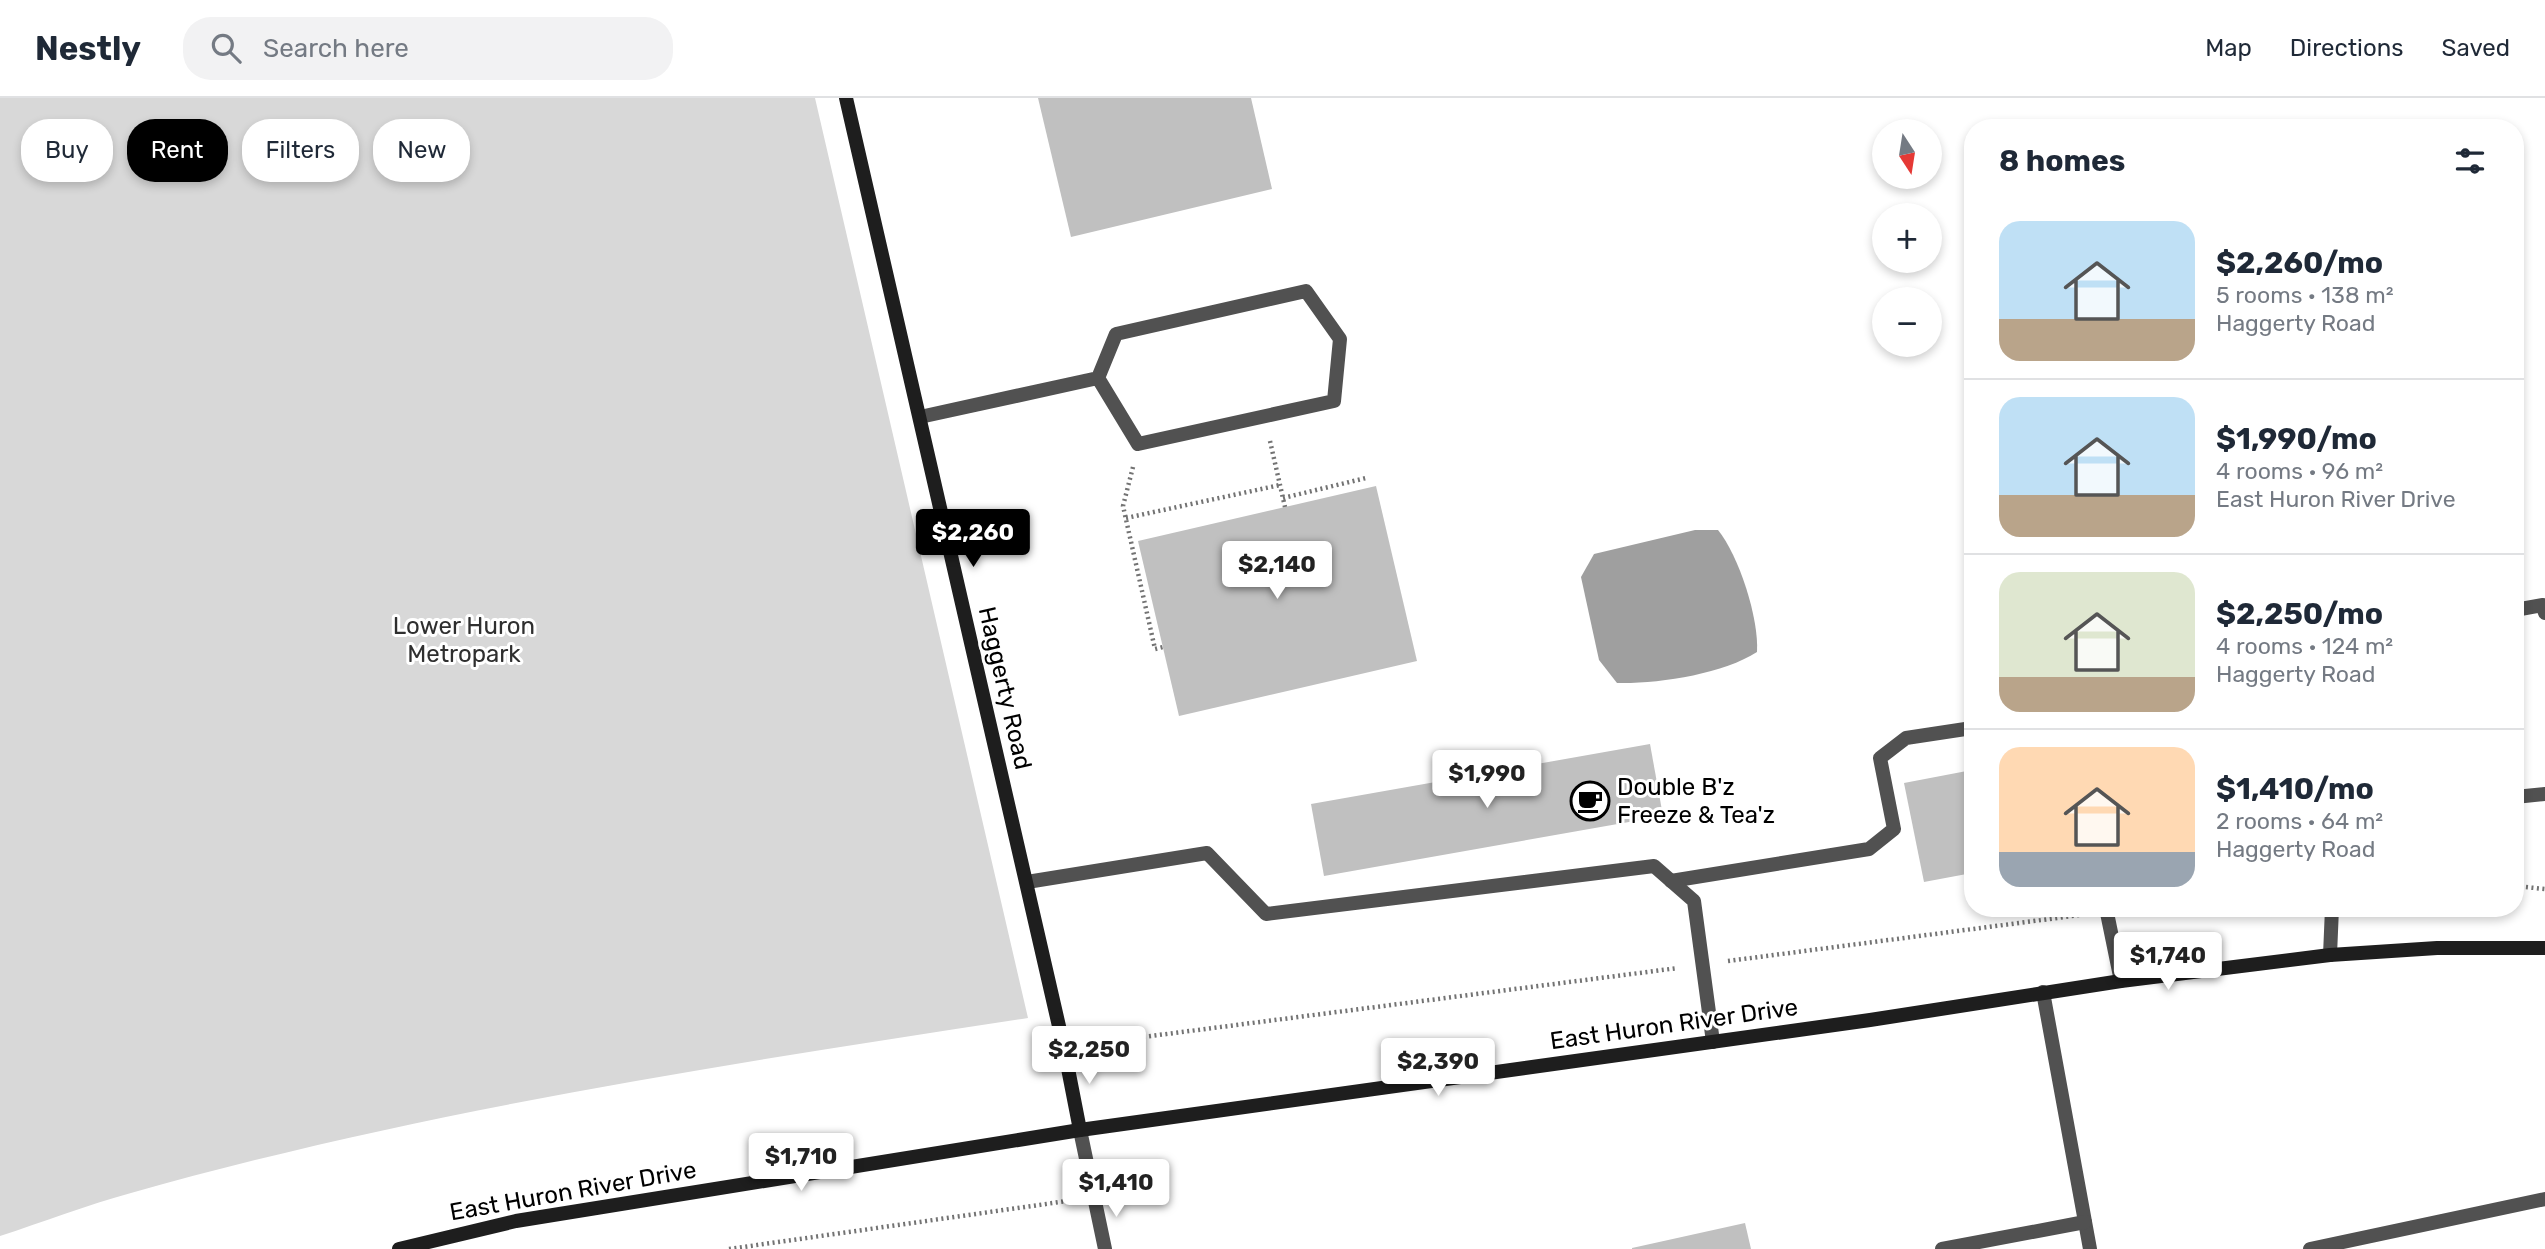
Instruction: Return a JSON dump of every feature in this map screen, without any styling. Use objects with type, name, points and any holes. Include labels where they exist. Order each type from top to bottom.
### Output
[{"type":"main road","name":"Haggerty Road","points":[[846,98],[1027,882],[1080,1130]]},
{"type":"main road","name":"East Huron River Drive","points":[[399,1249],[516,1220],[1080,1130],[1713,1042],[2121,981],[2330,955],[2437,947],[2545,948]]},
{"type":"street","points":[[1306,291],[1340,339],[1334,401],[1138,444],[1098,378],[1116,334],[1306,291]]},
{"type":"street","points":[[920,417],[1098,378]]},
{"type":"street","points":[[2524,608],[2543,605],[2545,613]]},
{"type":"street","points":[[1671,881],[1869,849],[1894,829],[1880,758],[1906,738],[1964,730]]},
{"type":"street","points":[[2524,796],[2545,794]]},
{"type":"street","points":[[1027,882],[1207,853],[1266,914],[1654,866],[1694,901],[1713,1042]]},
{"type":"street","points":[[2107,917],[2121,981]]},
{"type":"street","points":[[2330,955],[2332,917]]},
{"type":"street","points":[[2043,992],[2090,1249]]},
{"type":"street","name":"Haggerty Road","points":[[1080,1130],[1105,1249]]},
{"type":"street","points":[[2310,1249],[2545,1199]]},
{"type":"street","points":[[1942,1249],[2085,1222]]},
{"type":"path","points":[[1138,444],[1123,506],[1155,649],[1163,647]]},
{"type":"path","points":[[1277,472],[1285,508]]},
{"type":"path","points":[[1283,498],[1366,478]]},
{"type":"path","points":[[1126,518],[1280,485]]},
{"type":"path","points":[[2524,887],[2545,889]]},
{"type":"path","points":[[1064,1048],[2054,917]]},
{"type":"path","points":[[729,1249],[1093,1198]]},
{"type":"green space","name":"Lower Huron Metropark","points":[[0,98],[815,98],[1028,1018],[689,1072],[464,1113],[241,1164],[115,1198],[0,1236]]},
{"type":"shaded area","points":[[1695,530],[1718,530],[1726,541],[1740,571],[1751,605],[1757,652],[1709,672],[1651,682],[1617,683],[1599,660],[1581,577],[1594,554]]},
{"type":"building","points":[[1038,98],[1251,98],[1272,189],[1071,237]]},
{"type":"building","points":[[1376,486],[1417,661],[1179,716],[1138,541]]},
{"type":"building","points":[[1650,744],[1663,816],[1324,876],[1311,804]]},
{"type":"building","points":[[1964,772],[1964,874],[1924,882],[1904,783]]},
{"type":"building","points":[[1745,1223],[1751,1249],[1632,1249],[1632,1248]]},
{"type":"place","name":"Double B'z Freeze & Tea'z","points":[[1590,801]]}]
